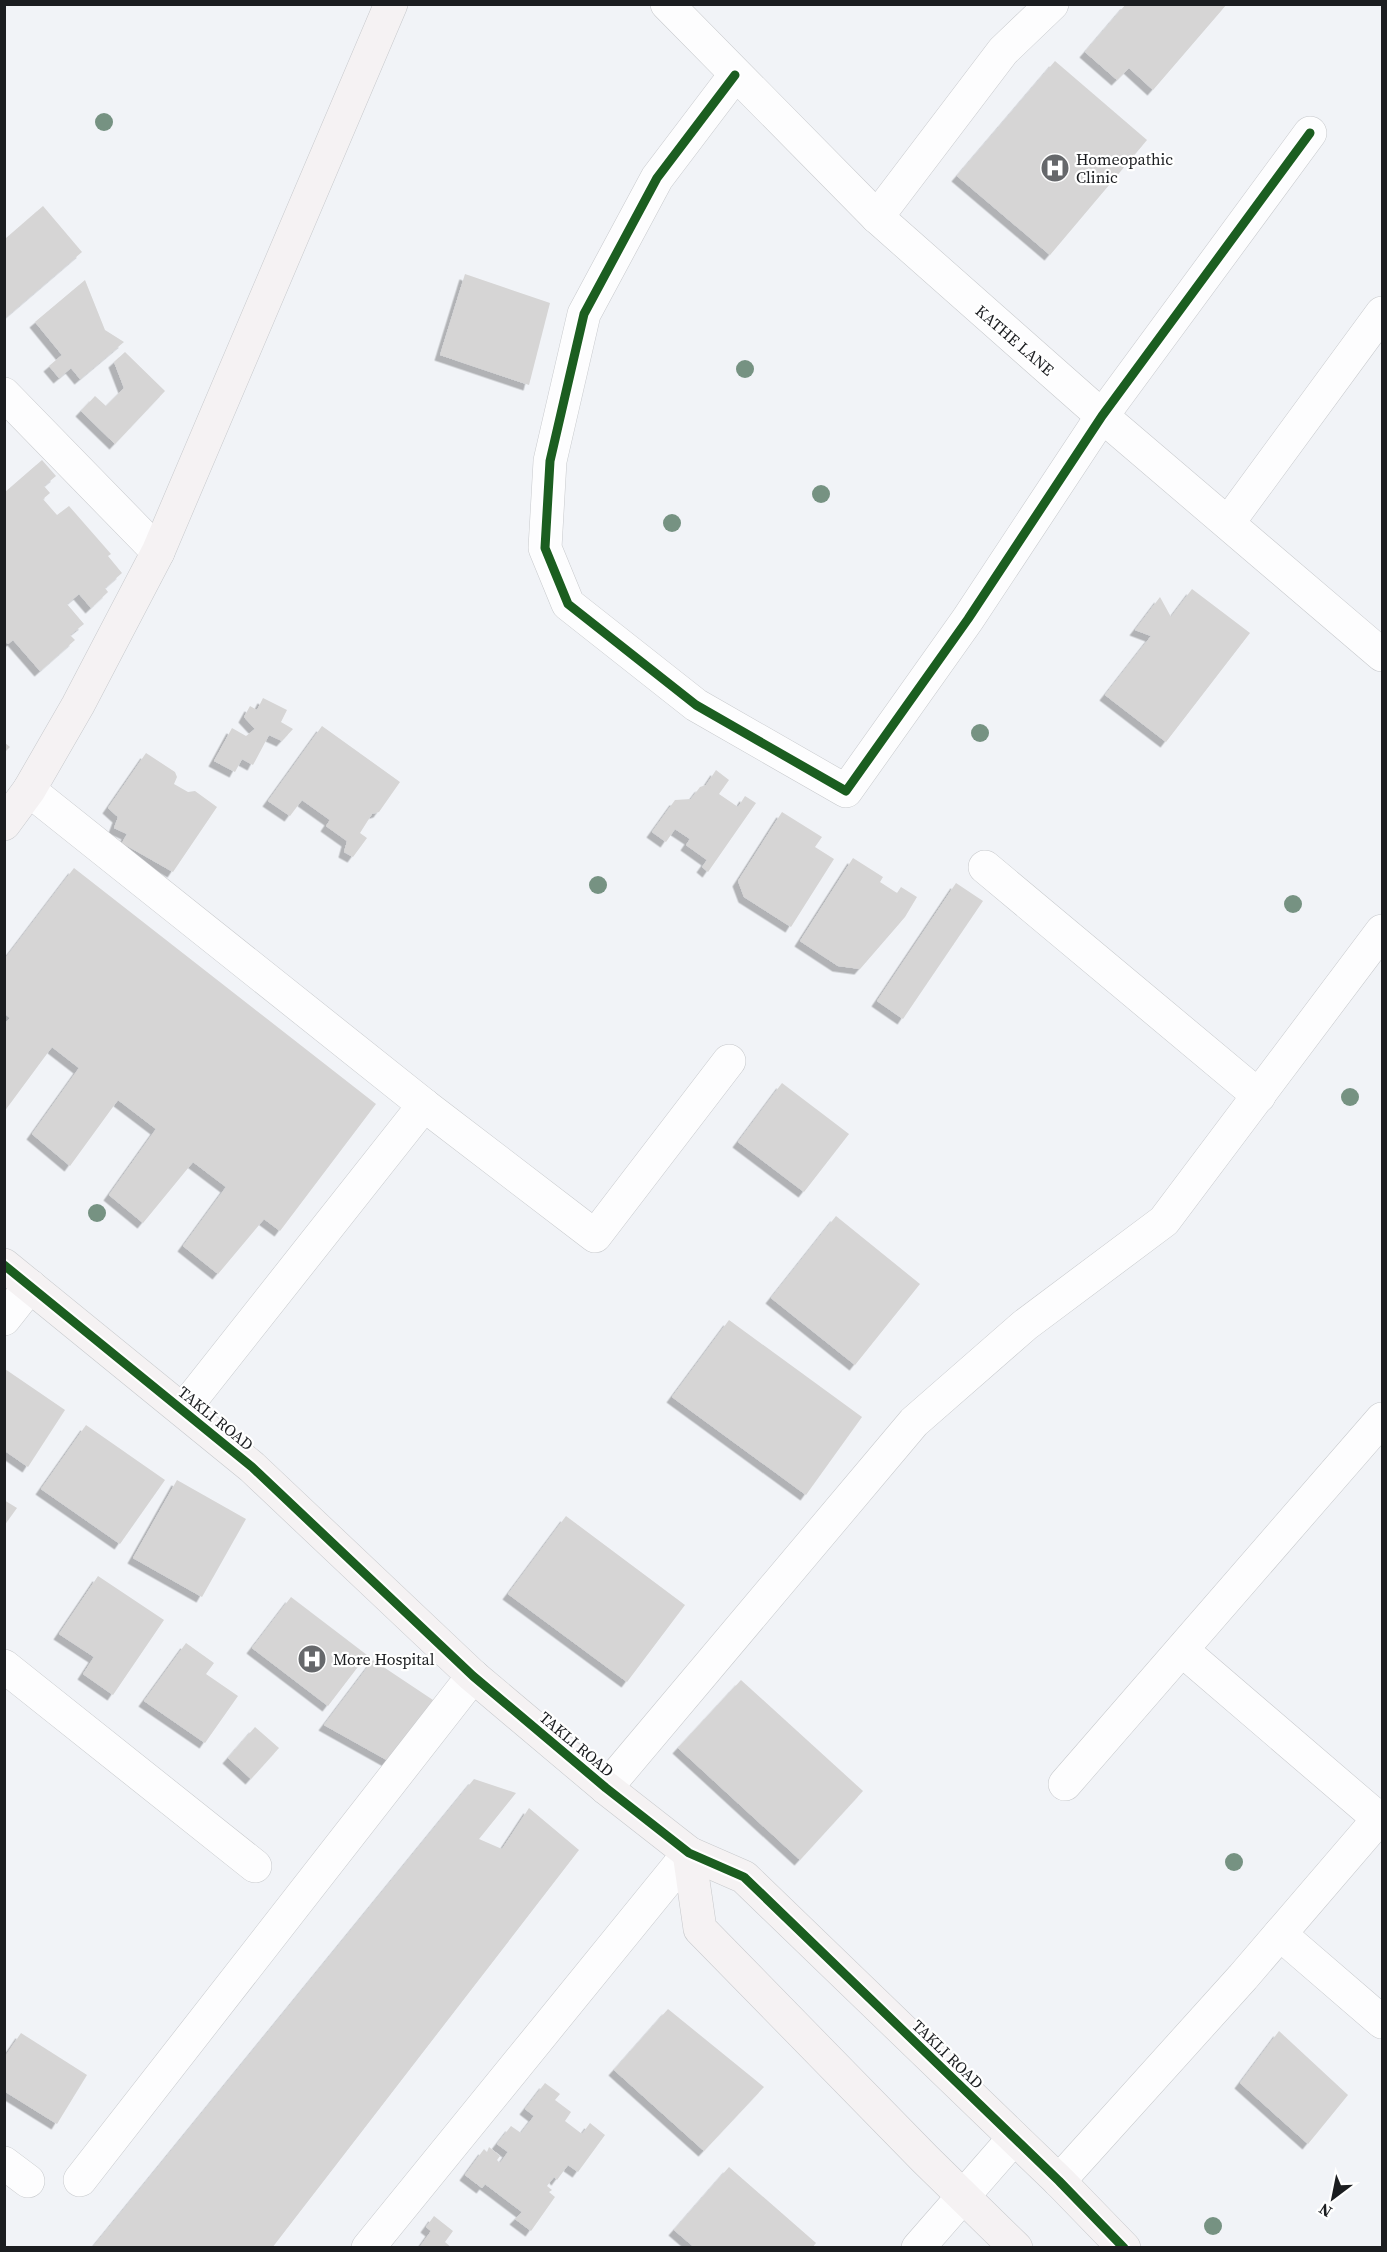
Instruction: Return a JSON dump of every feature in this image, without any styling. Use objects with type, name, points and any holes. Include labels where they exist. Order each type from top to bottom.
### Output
[{"type":"street","points":[[4,824],[29,790],[78,705],[158,552],[391,4]]},
{"type":"street","name":"KATHE LANE","points":[[667,4],[877,217],[1102,416],[1383,655]]},
{"type":"street","points":[[877,217],[1003,51],[1052,4]]},
{"type":"street","points":[[735,75],[657,178],[584,314],[550,461],[545,548],[568,604],[696,705],[846,791],[968,619],[1102,416],[1310,133]]},
{"type":"street","points":[[1228,523],[1383,313]]},
{"type":"street","points":[[4,394],[158,552]]},
{"type":"street","points":[[29,790],[424,1105],[595,1236],[729,1061]]},
{"type":"street","points":[[985,867],[1259,1096]]},
{"type":"street","points":[[606,1788],[915,1422],[1025,1325],[1164,1221],[1383,931]]},
{"type":"street","points":[[183,1410],[424,1105]]},
{"type":"street","name":"TAKLI ROAD","points":[[4,1265],[252,1467],[473,1676],[606,1788],[689,1853],[744,1878],[1059,2181],[1124,2247]]},
{"type":"street","points":[[4,1319],[30,1286]]},
{"type":"street","points":[[1065,1784],[1383,1419]]},
{"type":"street","points":[[1059,2181],[1280,1934],[1381,1817],[1182,1650]]},
{"type":"street","points":[[4,1666],[255,1866]]},
{"type":"street","points":[[80,2180],[473,1676]]},
{"type":"street","points":[[689,1853],[700,1929],[1016,2247]]},
{"type":"street","points":[[368,2247],[689,1853]]},
{"type":"street","points":[[1280,1934],[1383,2022]]},
{"type":"street","points":[[918,2247],[1014,2138]]},
{"type":"building","points":[[1126,4],[1227,4],[1153,90],[1129,68],[1117,80],[1085,52]]},
{"type":"building","points":[[1055,61],[1147,140],[1050,255],[957,176]]},
{"type":"building","points":[[43,206],[82,252],[5,318],[5,239]]},
{"type":"building","points":[[465,274],[550,303],[529,385],[440,355]]},
{"type":"building","points":[[85,280],[105,330],[124,342],[80,379],[71,368],[59,378],[49,366],[62,355],[35,322]]},
{"type":"building","points":[[125,352],[165,391],[115,444],[81,411],[95,396],[106,406],[124,388],[114,362]]},
{"type":"building","points":[[42,460],[56,476],[44,486],[50,493],[43,499],[57,515],[69,506],[111,554],[108,556],[122,573],[105,588],[108,592],[91,608],[79,594],[67,604],[84,624],[70,635],[75,640],[40,671],[13,640],[8,644],[4,641],[4,493]]},
{"type":"building","points":[[1192,589],[1250,633],[1166,742],[1105,695],[1151,636],[1135,630],[1160,597],[1171,617]]},
{"type":"building","points":[[263,698],[287,710],[281,722],[293,729],[282,741],[269,735],[253,765],[242,759],[235,772],[214,761],[232,728],[246,736],[255,729],[244,717],[250,706],[257,710]]},
{"type":"building","points":[[322,726],[400,782],[379,812],[372,814],[360,833],[367,838],[353,857],[344,852],[347,841],[326,826],[330,820],[302,800],[290,816],[268,801]]},
{"type":"building","points":[[4,742],[10,747],[4,753]]},
{"type":"building","points":[[146,753],[175,772],[177,777],[174,784],[188,792],[195,791],[217,807],[173,872],[122,843],[127,834],[114,828],[118,817],[108,808]]},
{"type":"building","points":[[716,770],[729,780],[719,794],[738,807],[745,796],[756,803],[708,872],[702,867],[707,860],[686,845],[690,839],[675,829],[666,842],[652,832],[675,800],[691,799],[700,787],[706,785]]},
{"type":"building","points":[[782,812],[822,837],[815,847],[834,859],[791,927],[744,897],[738,881]]},
{"type":"building","points":[[853,858],[883,877],[880,882],[897,893],[901,887],[917,897],[905,917],[860,969],[838,966],[800,941]]},
{"type":"building","points":[[74,868],[376,1104],[280,1231],[264,1219],[218,1274],[183,1246],[226,1187],[193,1162],[143,1223],[109,1195],[156,1129],[118,1100],[70,1166],[32,1134],[79,1068],[52,1047],[4,1112],[4,1024],[10,1018],[4,1013],[4,960]]},
{"type":"building","points":[[956,883],[983,901],[903,1019],[877,1001]]},
{"type":"building","points":[[782,1083],[849,1134],[804,1192],[738,1142]]},
{"type":"building","points":[[836,1216],[920,1284],[855,1365],[771,1298]]},
{"type":"building","points":[[729,1320],[862,1417],[806,1495],[672,1397]]},
{"type":"building","points":[[5,1369],[65,1410],[28,1467],[5,1451]]},
{"type":"building","points":[[86,1425],[165,1480],[120,1544],[41,1489]]},
{"type":"building","points":[[177,1480],[246,1519],[202,1597],[133,1558]]},
{"type":"building","points":[[4,1500],[17,1508],[4,1526]]},
{"type":"building","points":[[566,1516],[685,1605],[627,1682],[508,1594]]},
{"type":"building","points":[[98,1576],[164,1620],[113,1695],[83,1674],[94,1657],[59,1634]]},
{"type":"building","points":[[291,1597],[367,1655],[328,1706],[252,1648]]},
{"type":"building","points":[[186,1643],[214,1663],[206,1674],[238,1696],[205,1743],[144,1701]]},
{"type":"building","points":[[373,1660],[439,1704],[392,1763],[324,1725]]},
{"type":"building","points":[[741,1680],[863,1791],[800,1860],[678,1748]]},
{"type":"building","points":[[255,1727],[279,1748],[251,1779],[228,1758]]},
{"type":"building","points":[[474,1779],[516,1793],[479,1839],[502,1849],[529,1808],[579,1850],[272,2248],[92,2248]]},
{"type":"building","points":[[668,2009],[764,2087],[704,2151],[614,2070]]},
{"type":"building","points":[[1279,2031],[1348,2095],[1308,2144],[1240,2083]]},
{"type":"building","points":[[21,2033],[87,2075],[57,2124],[4,2091],[4,2058]]},
{"type":"building","points":[[545,2083],[560,2094],[555,2100],[571,2112],[565,2121],[582,2134],[590,2123],[605,2135],[578,2172],[568,2165],[557,2180],[554,2177],[547,2186],[552,2190],[549,2192],[555,2197],[531,2231],[515,2219],[522,2212],[485,2184],[482,2188],[465,2175],[484,2149],[487,2152],[489,2147],[500,2156],[497,2160],[500,2163],[508,2152],[497,2144],[511,2126],[521,2133],[534,2116],[525,2109]]},
{"type":"building","points":[[729,2167],[816,2243],[812,2248],[695,2248],[674,2230]]},
{"type":"building","points":[[434,2216],[453,2231],[445,2242],[452,2248],[419,2248],[431,2231],[426,2227]]},
{"type":"cycle path","points":[[735,75],[657,178],[584,314],[550,461],[545,548],[568,604],[696,705],[846,791],[968,619],[1102,416],[1310,133]]},
{"type":"cycle path","points":[[4,1265],[252,1467],[473,1676],[606,1788],[689,1853],[744,1877],[1059,2181],[1124,2248]]},
{"type":"place","name":"Homeopathic Clinic","points":[[1055,168]]},
{"type":"place","name":"More Hospital","points":[[312,1659]]}]
